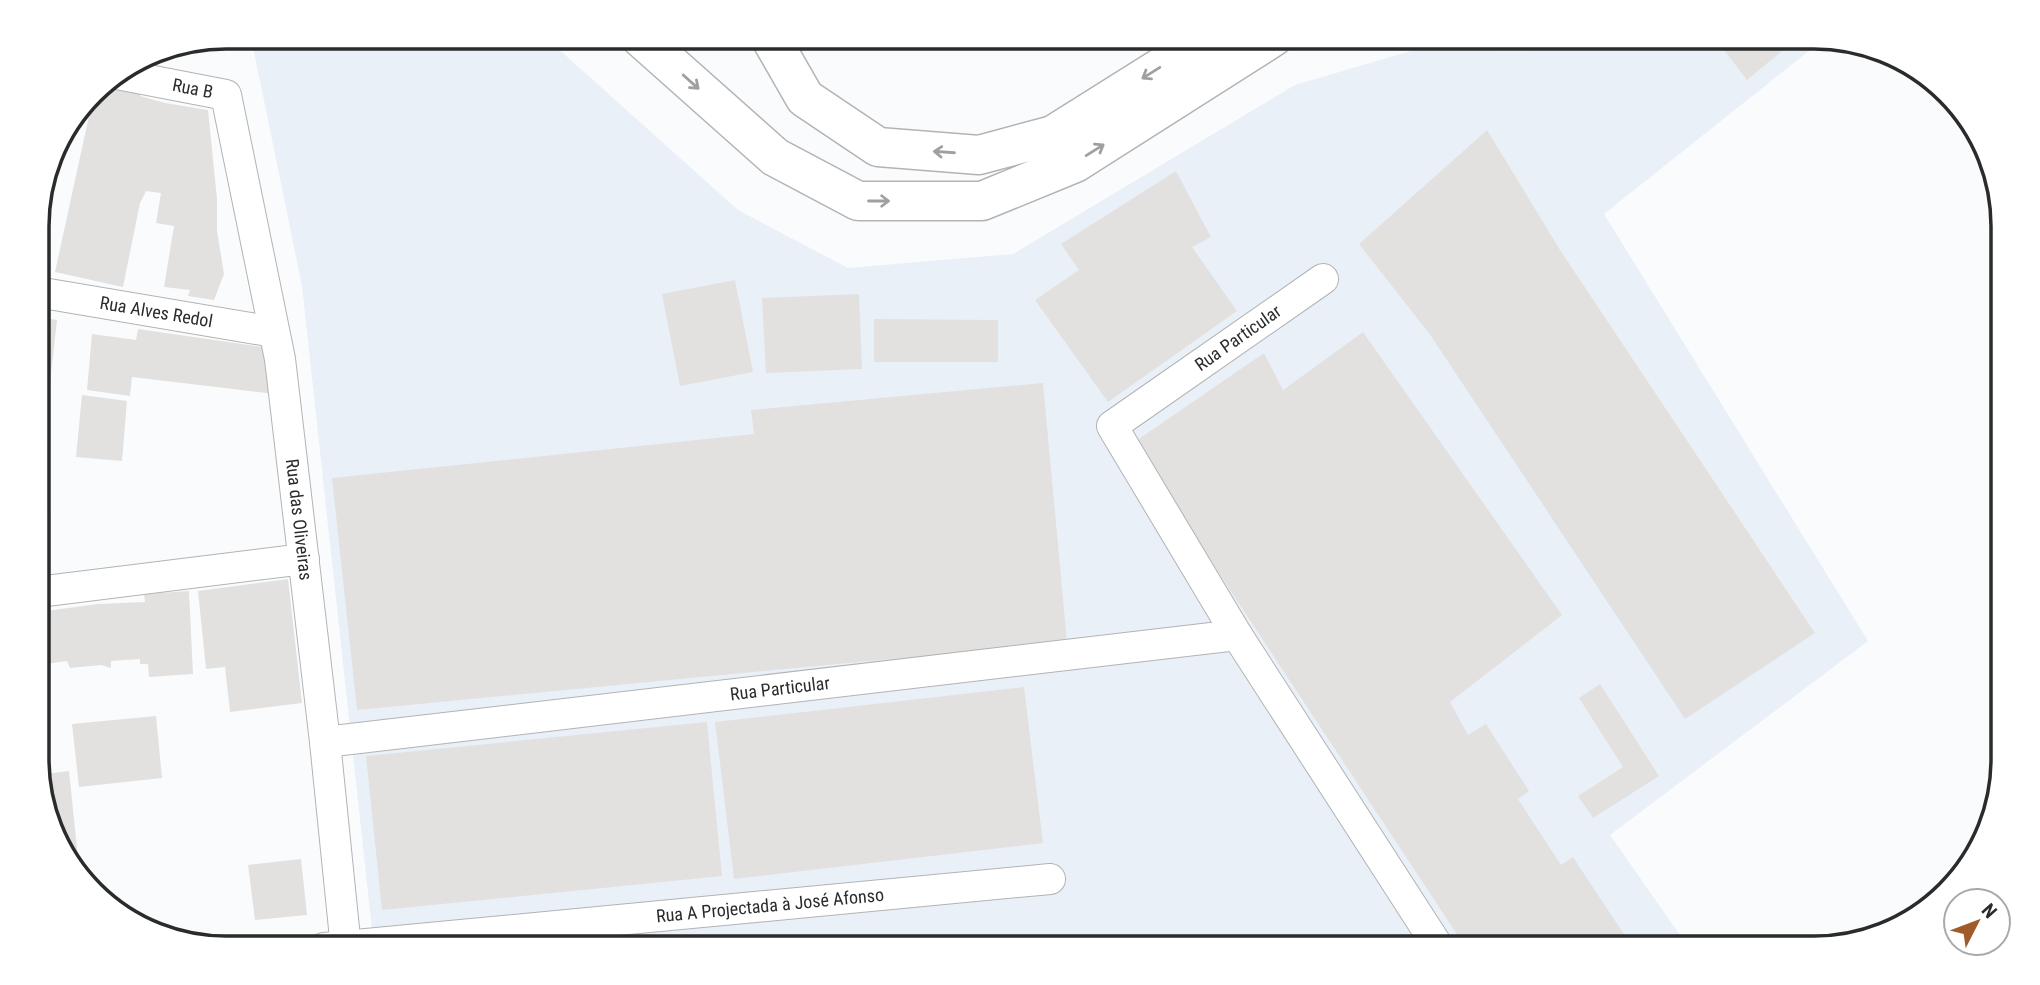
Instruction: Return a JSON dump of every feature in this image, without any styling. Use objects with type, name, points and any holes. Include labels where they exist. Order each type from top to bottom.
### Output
[{"type":"highway","points":[[653,49],[775,157],[858,201],[982,201],[1075,163],[1254,49]]},
{"type":"highway","points":[[777,49],[805,98],[878,147],[979,155],[1054,135],[1190,49]]},
{"type":"street","name":"Rua B","points":[[132,77],[226,95]]},
{"type":"street","name":"Rua das Oliveiras","points":[[226,95],[280,359],[325,742],[337,936]]},
{"type":"street","name":"Rua Particular","points":[[1323,279],[1112,426],[1237,635],[1431,936]]},
{"type":"street","name":"Rua Alves Redol","points":[[49,294],[274,332]]},
{"type":"street","points":[[49,591],[304,559]]},
{"type":"street","name":"Rua Particular","points":[[325,742],[1237,635]]},
{"type":"street","name":"Rua A Projectada à José Afonso","points":[[453,936],[1050,879]]},
{"type":"shaded area","points":[[253,49],[558,49],[738,210],[848,268],[1013,254],[1295,85],[1414,50],[1811,49],[1604,214],[1868,641],[1610,835],[1681,936],[373,936],[302,286]]},
{"type":"building","points":[[1723,49],[1784,49],[1747,80]]},
{"type":"building","points":[[116,87],[141,93],[140,96],[165,103],[208,110],[217,199],[217,231],[224,274],[214,300],[188,296],[190,290],[164,287],[174,226],[156,223],[161,193],[146,191],[140,203],[123,287],[55,272],[89,114],[93,109]]},
{"type":"building","points":[[1487,130],[1560,250],[1815,633],[1685,719],[1431,336],[1359,244]]},
{"type":"building","points":[[1176,171],[1211,237],[1192,247],[1237,311],[1108,402],[1035,300],[1079,270],[1061,244]]},
{"type":"building","points":[[735,280],[753,372],[680,386],[662,294]]},
{"type":"building","points":[[859,294],[862,369],[766,373],[762,298]]},
{"type":"building","points":[[49,319],[57,320],[49,383]]},
{"type":"building","points":[[874,319],[998,320],[998,362],[874,362]]},
{"type":"building","points":[[138,329],[269,348],[274,394],[132,377],[130,396],[87,390],[92,334],[136,340]]},
{"type":"building","points":[[1363,332],[1562,615],[1450,702],[1468,735],[1486,724],[1529,791],[1518,799],[1561,865],[1573,857],[1625,936],[1458,936],[1133,443],[1264,353],[1283,390]]},
{"type":"building","points":[[1043,383],[1067,642],[357,710],[332,478],[754,434],[751,410]]},
{"type":"building","points":[[82,395],[127,401],[122,461],[76,457]]},
{"type":"building","points":[[288,579],[302,703],[230,712],[225,667],[206,669],[198,591]]},
{"type":"building","points":[[189,591],[193,674],[149,677],[148,664],[140,664],[140,659],[111,661],[111,668],[101,665],[70,668],[67,661],[49,663],[49,611],[98,604],[145,602],[144,594]]},
{"type":"building","points":[[1600,684],[1659,776],[1593,818],[1578,796],[1623,767],[1579,698]]},
{"type":"building","points":[[1024,687],[1043,843],[734,879],[715,722]]},
{"type":"building","points":[[156,716],[162,778],[79,787],[72,724]]},
{"type":"building","points":[[707,722],[722,876],[382,910],[366,756]]},
{"type":"building","points":[[69,771],[78,854],[55,805],[50,773]]},
{"type":"building","points":[[301,859],[307,915],[255,920],[248,865]]}]
